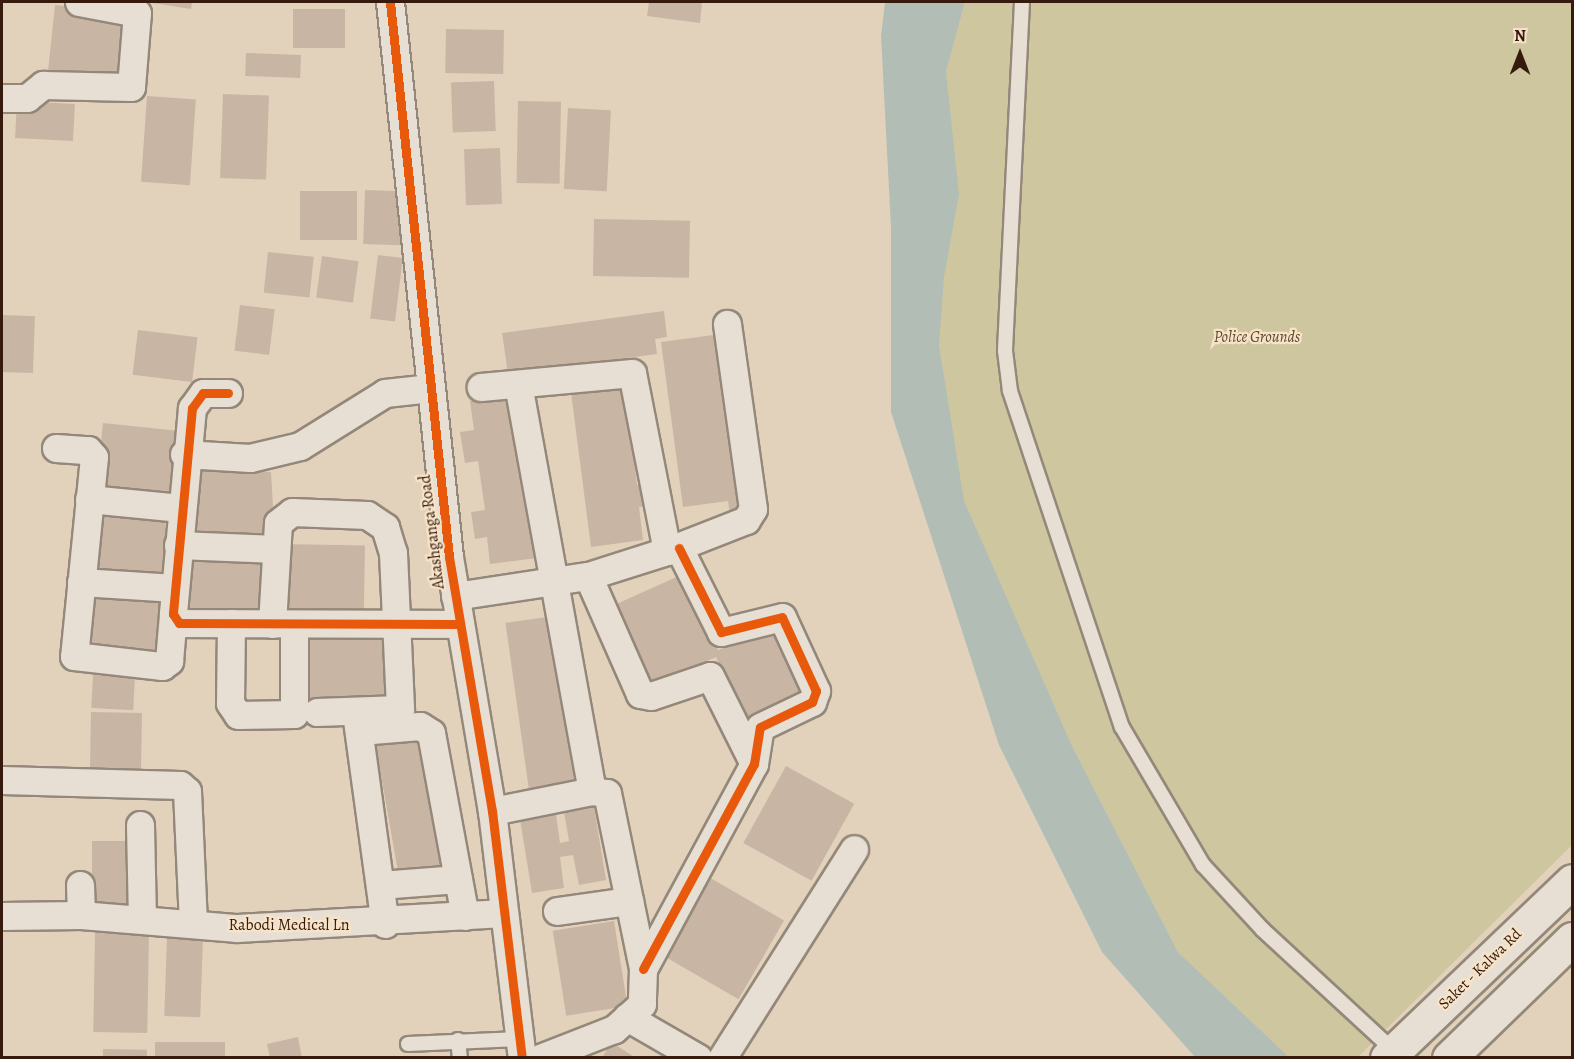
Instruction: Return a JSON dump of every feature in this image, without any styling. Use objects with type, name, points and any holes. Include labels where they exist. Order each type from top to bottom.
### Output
[{"type":"main road","name":"Saket - Kalwa Rd","points":[[1395,1055],[1572,881]]},
{"type":"main road","points":[[1449,1058],[1572,939]]},
{"type":"street","points":[[2,98],[27,98],[43,85],[131,87],[137,13],[79,2]]},
{"type":"street","name":"Akashganga Road","points":[[390,2],[454,596],[492,811],[520,1048]]},
{"type":"street","points":[[454,596],[588,576],[673,550],[746,520],[753,509],[727,324]]},
{"type":"street","points":[[481,387],[632,374],[673,550],[721,632],[782,618],[816,691],[812,702],[760,727],[754,764],[643,969]]},
{"type":"street","points":[[518,384],[592,791]]},
{"type":"street","points":[[184,454],[250,458],[300,446],[385,393],[431,388]]},
{"type":"street","points":[[56,448],[88,450],[94,457],[74,656],[79,660],[162,666],[170,661],[184,454],[196,399],[203,393],[228,393]]},
{"type":"street","points":[[89,498],[181,508]]},
{"type":"street","points":[[231,623],[230,703],[238,715],[294,714],[276,549],[278,523],[292,512],[367,515],[385,527],[393,553],[400,710],[357,722]]},
{"type":"street","points":[[178,545],[276,549]]},
{"type":"street","points":[[588,576],[640,694],[651,696],[710,676],[754,764]]},
{"type":"street","points":[[81,582],[174,601]]},
{"type":"street","points":[[174,601],[179,623],[459,624]]},
{"type":"street","points":[[317,712],[357,722],[420,726],[431,733],[465,916]]},
{"type":"street","points":[[357,722],[385,924]]},
{"type":"street","points":[[2,780],[180,785],[187,791],[192,921]]},
{"type":"street","points":[[492,811],[592,791],[607,794],[643,969],[642,1004],[614,1029],[540,1058]]},
{"type":"street","points":[[140,825],[141,918]]},
{"type":"street","points":[[722,1058],[854,849]]},
{"type":"street","points":[[380,885],[458,879]]},
{"type":"street","points":[[80,885],[81,915]]},
{"type":"street","points":[[557,911],[629,901]]},
{"type":"street","name":"Rabodi Medical Ln","points":[[2,916],[81,915],[141,918],[192,921],[237,928],[385,924],[504,913]]},
{"type":"street","points":[[627,1017],[698,1058]]},
{"type":"lane","points":[[1022,2],[1005,351],[1010,391],[1122,727],[1203,865],[1262,929],[1395,1055]]},
{"type":"lane","points":[[408,1044],[458,1040],[520,1048]]},
{"type":"lane","points":[[458,1040],[460,1058]]},
{"type":"green space","name":"Police Grounds","points":[[965,2],[1572,2],[1572,845],[1358,1057],[1289,1057],[1178,952],[1073,748],[963,501],[939,345],[946,72]]},
{"type":"shaded area","points":[[885,2],[965,2],[946,72],[959,194],[944,277],[939,345],[964,501],[1073,748],[1178,952],[1289,1057],[1195,1057],[1102,952],[999,745],[891,412],[891,228],[881,36]]},
{"type":"building","points":[[146,2],[192,2],[191,9]]},
{"type":"building","points":[[649,2],[702,2],[700,23],[647,16]]},
{"type":"building","points":[[55,5],[125,12],[117,83],[48,76]]},
{"type":"building","points":[[293,9],[345,9],[345,48],[293,48]]},
{"type":"building","points":[[446,29],[504,30],[503,74],[445,73]]},
{"type":"building","points":[[246,53],[301,55],[300,78],[245,76]]},
{"type":"building","points":[[494,81],[496,131],[453,132],[451,83]]},
{"type":"building","points":[[223,94],[269,96],[266,180],[220,178]]},
{"type":"building","points":[[147,96],[196,99],[190,185],[141,182]]},
{"type":"building","points":[[17,101],[75,104],[73,141],[15,138]]},
{"type":"building","points":[[518,101],[561,102],[560,184],[517,183]]},
{"type":"building","points":[[568,108],[611,110],[607,191],[564,189]]},
{"type":"building","points":[[500,148],[502,204],[466,205],[464,149]]},
{"type":"building","points":[[365,190],[402,191],[400,245],[363,244]]},
{"type":"building","points":[[300,191],[357,191],[357,240],[300,240]]},
{"type":"building","points":[[594,219],[690,221],[689,278],[593,276]]},
{"type":"building","points":[[268,252],[314,257],[309,298],[264,293]]},
{"type":"building","points":[[378,255],[403,258],[395,322],[370,319]]},
{"type":"building","points":[[322,256],[359,261],[353,303],[316,298]]},
{"type":"building","points":[[240,305],[275,309],[269,355],[234,351]]},
{"type":"building","points":[[664,311],[667,337],[655,339],[657,354],[508,374],[502,333]]},
{"type":"building","points":[[2,315],[35,316],[33,373],[2,372]]},
{"type":"building","points":[[138,330],[198,337],[192,382],[133,375]]},
{"type":"building","points":[[721,334],[745,513],[730,515],[728,501],[683,507],[661,342]]},
{"type":"building","points":[[623,378],[641,437],[631,438],[637,485],[644,484],[647,506],[639,507],[643,540],[591,547],[570,385]]},
{"type":"building","points":[[515,394],[537,558],[490,564],[487,537],[475,539],[471,512],[485,510],[478,461],[465,463],[460,432],[474,430],[470,401]]},
{"type":"building","points":[[103,423],[180,431],[172,503],[95,495]]},
{"type":"building","points":[[188,470],[271,472],[274,524],[267,545],[185,543]]},
{"type":"building","points":[[93,505],[165,512],[166,540],[174,541],[166,580],[86,575]]},
{"type":"building","points":[[282,544],[365,545],[364,618],[281,617]]},
{"type":"building","points":[[191,550],[271,551],[270,619],[190,618]]},
{"type":"building","points":[[683,574],[718,650],[779,624],[810,694],[744,722],[716,657],[646,688],[610,607]]},
{"type":"building","points":[[89,589],[168,595],[163,661],[84,656]]},
{"type":"building","points":[[554,616],[578,783],[529,790],[505,623]]},
{"type":"building","points":[[301,630],[394,633],[391,706],[298,703]]},
{"type":"building","points":[[93,675],[135,677],[133,710],[91,708]]},
{"type":"building","points":[[91,712],[142,713],[141,779],[90,778]]},
{"type":"building","points":[[425,733],[444,879],[400,883],[375,741]]},
{"type":"building","points":[[786,766],[854,804],[812,881],[743,843]]},
{"type":"building","points":[[593,801],[606,880],[579,885],[573,855],[560,857],[564,888],[532,893],[519,813],[555,807],[560,843],[569,841],[563,806]]},
{"type":"building","points":[[92,841],[138,841],[138,911],[92,911]]},
{"type":"building","points":[[707,876],[784,920],[739,999],[662,955]]},
{"type":"building","points":[[614,921],[627,1006],[566,1016],[553,931]]},
{"type":"building","points":[[95,933],[149,934],[147,1033],[93,1032]]},
{"type":"building","points":[[167,937],[203,938],[200,1017],[164,1016]]},
{"type":"building","points":[[298,1037],[302,1058],[270,1058],[267,1044]]},
{"type":"building","points":[[155,1042],[225,1042],[225,1058],[155,1058]]},
{"type":"building","points":[[611,1042],[636,1058],[602,1058]]},
{"type":"building","points":[[103,1049],[147,1050],[147,1058],[103,1058]]},
{"type":"cycle path","points":[[390,2],[449,557],[492,811],[522,1058]]},
{"type":"cycle path","points":[[228,393],[203,393],[192,408],[173,614],[179,623],[459,624]]},
{"type":"cycle path","points":[[643,969],[754,764],[760,727],[812,702],[816,691],[782,617],[721,632],[679,548]]}]
